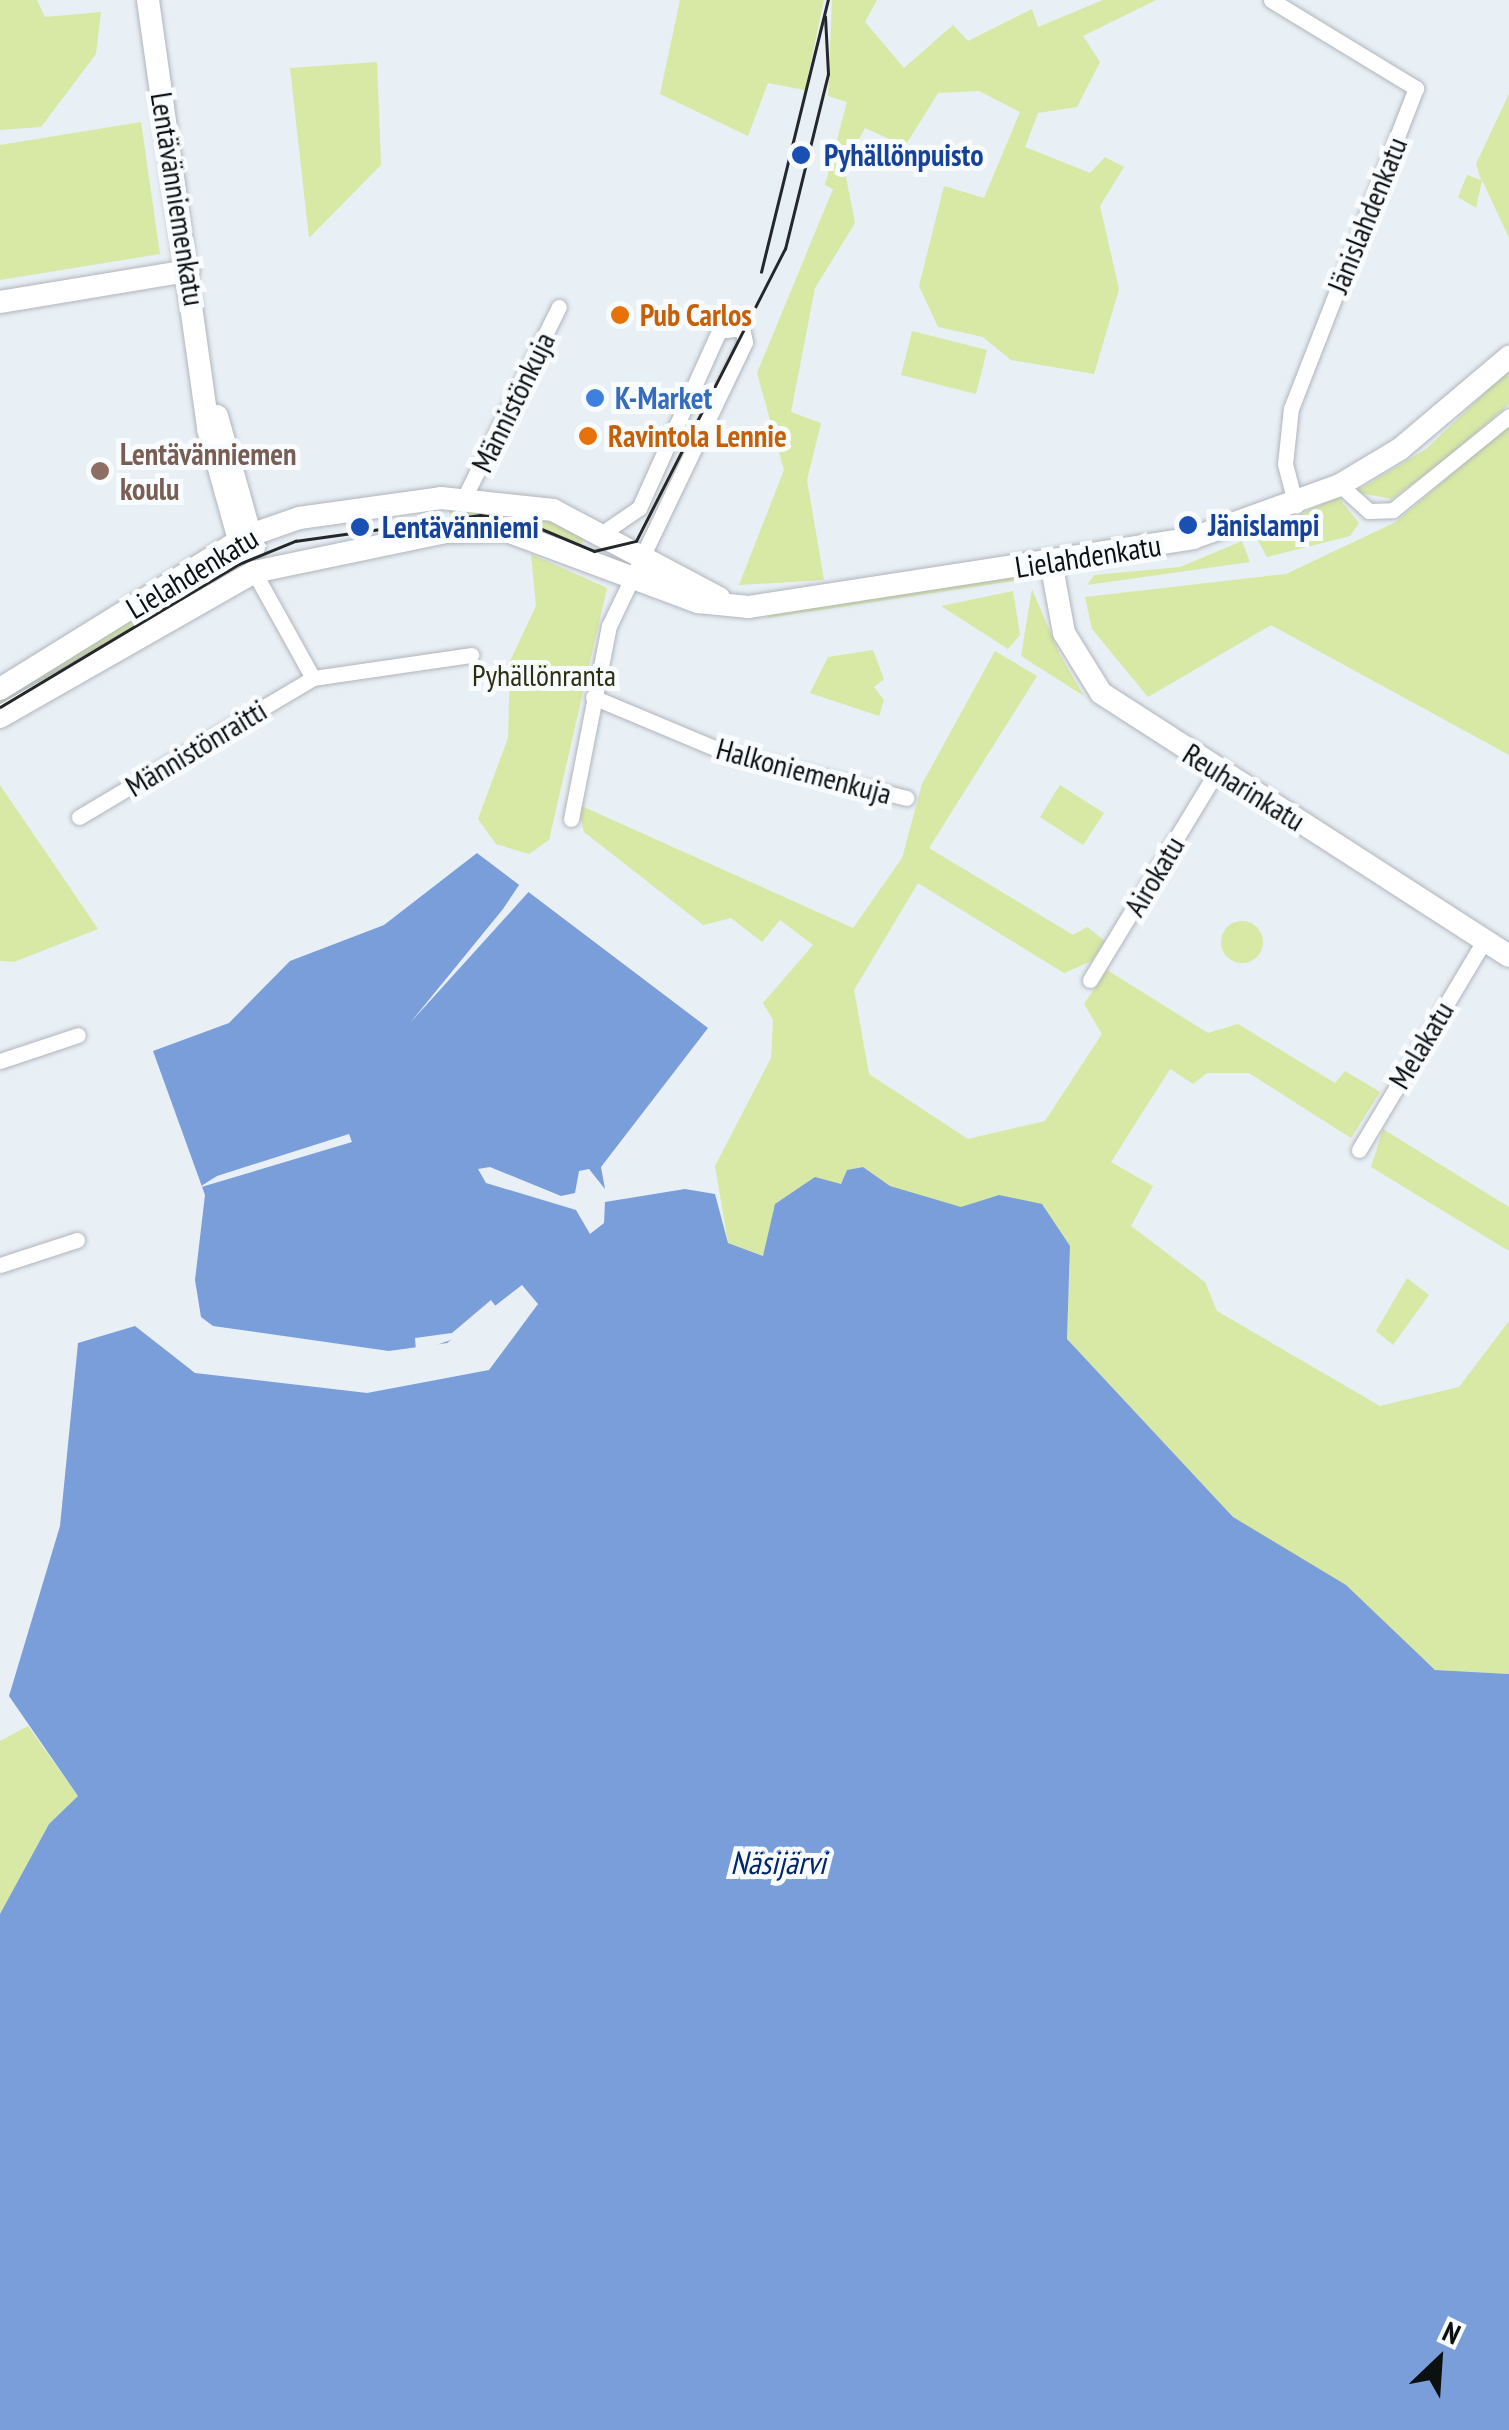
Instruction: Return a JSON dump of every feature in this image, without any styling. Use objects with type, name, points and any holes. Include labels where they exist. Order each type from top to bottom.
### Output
[{"type":"main road","name":"Lentävänniemenkatu","points":[[148,0],[208,398],[254,572]]},
{"type":"main road","points":[[0,302],[188,270]]},
{"type":"main road","name":"Lielahdenkatu","points":[[0,717],[254,572],[305,554],[490,528],[629,579],[736,606],[1193,538],[1296,506],[1340,485],[1400,449],[1509,358]]},
{"type":"main road","name":"Lielahdenkatu","points":[[0,689],[246,537],[465,496],[528,502],[604,532],[736,606]]},
{"type":"main road","name":"Reuharinkatu","points":[[1051,562],[1064,633],[1089,680],[1217,771],[1509,956]]},
{"type":"street","name":"Jänislahdenkatu","points":[[1270,0],[1416,88],[1292,408],[1285,464],[1296,506]]},
{"type":"street","name":"Männistönkuja","points":[[465,496],[559,307]]},
{"type":"street","points":[[571,819],[593,696],[629,579],[745,342],[742,328],[719,331],[648,492],[625,524],[604,532]]},
{"type":"street","points":[[1340,485],[1368,511],[1393,510],[1509,416]]},
{"type":"street","points":[[254,572],[313,678],[471,655]]},
{"type":"street","name":"Männistönraitti","points":[[79,817],[313,678]]},
{"type":"street","name":"Halkoniemenkuja","points":[[593,696],[726,754],[906,798]]},
{"type":"street","name":"Airokatu","points":[[1090,980],[1217,771]]},
{"type":"street","name":"Melakatu","points":[[1359,1150],[1484,940]]},
{"type":"street","points":[[0,1060],[78,1035]]},
{"type":"street","points":[[0,1265],[76,1240]]},
{"type":"green space","points":[[0,0],[37,0],[45,17],[101,12],[96,54],[41,127],[0,130]]},
{"type":"green space","points":[[680,0],[824,0],[805,90],[768,83],[748,136],[660,94]]},
{"type":"green space","points":[[832,0],[877,0],[865,22],[904,68],[953,25],[968,41],[1032,9],[1038,27],[1103,0],[1156,0],[1083,36],[1100,62],[1077,107],[1038,113],[1025,147],[1090,173],[1105,157],[1124,167],[1100,206],[1119,289],[1094,374],[1011,360],[983,337],[938,327],[919,286],[944,186],[984,198],[1020,112],[979,91],[938,93],[905,146],[865,128],[844,167],[855,223],[815,288],[791,412],[821,423],[807,480],[824,580],[739,585],[784,470],[757,373],[833,189],[825,185],[847,102],[828,96]]},
{"type":"green space","points":[[377,62],[381,165],[309,238],[290,68]]},
{"type":"green space","points":[[1509,94],[1509,238],[1482,180],[1476,208],[1458,197],[1467,175],[1481,180],[1476,164]]},
{"type":"green space","points":[[141,122],[160,254],[0,280],[0,145]]},
{"type":"green space","points":[[912,331],[987,350],[976,394],[901,375]]},
{"type":"green space","points":[[1509,370],[1509,404],[1445,460],[1392,499],[1355,492],[1426,449]]},
{"type":"green space","points":[[1509,425],[1509,755],[1271,625],[1148,697],[1092,629],[1085,597],[1286,574],[1396,522]]},
{"type":"green space","points":[[1338,497],[1359,523],[1350,536],[1267,557],[1255,535]]},
{"type":"green space","points":[[481,501],[586,530],[579,555],[451,527],[448,502]]},
{"type":"green space","points":[[1242,541],[1250,562],[1087,585],[1094,575],[1180,567]]},
{"type":"green space","name":"Pyhällönranta","points":[[531,554],[607,588],[549,840],[529,854],[496,844],[478,819],[508,738],[510,661],[536,606]]},
{"type":"green space","points":[[212,562],[224,582],[0,712],[0,694]]},
{"type":"green space","points":[[1026,575],[1033,578],[768,618],[769,614]]},
{"type":"green space","points":[[1032,589],[1060,655],[1084,696],[1021,656]]},
{"type":"green space","points":[[1013,591],[1020,635],[1008,649],[941,606]]},
{"type":"green space","points":[[873,650],[884,679],[874,687],[884,700],[879,716],[810,693],[828,657]]},
{"type":"green space","points":[[995,651],[1037,676],[929,848],[1073,935],[1087,927],[1105,941],[1092,961],[1064,973],[918,883],[854,990],[869,1074],[968,1139],[1045,1121],[1102,1034],[1084,1004],[1107,970],[1208,1033],[1238,1024],[1335,1083],[1345,1071],[1380,1092],[1351,1138],[1249,1073],[1207,1073],[1193,1084],[1170,1069],[1111,1162],[1153,1186],[1131,1226],[1205,1282],[1217,1311],[1380,1406],[1459,1387],[1509,1321],[1509,1674],[1436,1670],[1233,1517],[1067,1339],[1070,1246],[999,1195],[961,1208],[890,1186],[863,1167],[847,1170],[841,1184],[815,1178],[775,1204],[764,1256],[728,1243],[715,1166],[771,1058],[773,1020],[763,1003],[813,945],[780,920],[762,942],[731,918],[703,925],[584,832],[577,804],[853,928],[902,858],[922,784]]},
{"type":"green space","points":[[0,785],[98,929],[14,962],[0,961]]},
{"type":"green space","points":[[1060,785],[1104,813],[1083,845],[1040,817]]},
{"type":"green space","points":[[1242,921],[1257,927],[1263,942],[1257,957],[1242,963],[1227,957],[1221,942],[1227,927]]},
{"type":"green space","points":[[1383,1129],[1509,1207],[1509,1251],[1371,1167]]},
{"type":"green space","points":[[1407,1278],[1429,1295],[1393,1345],[1376,1331]]},
{"type":"green space","points":[[28,1726],[78,1796],[49,1824],[0,1914],[0,1741]]},
{"type":"water","name":"Näsijärvi","points":[[477,853],[708,1028],[601,1167],[605,1189],[589,1169],[579,1171],[575,1193],[561,1196],[490,1167],[478,1169],[486,1183],[576,1210],[590,1234],[604,1223],[605,1202],[685,1189],[715,1194],[728,1243],[763,1256],[775,1204],[815,1177],[841,1184],[847,1170],[863,1167],[890,1186],[961,1207],[999,1195],[1042,1204],[1070,1246],[1067,1339],[1233,1517],[1346,1585],[1435,1670],[1509,1674],[1509,2430],[0,2430],[0,1914],[49,1824],[78,1796],[9,1696],[60,1526],[78,1343],[135,1326],[195,1373],[367,1393],[489,1370],[538,1304],[522,1285],[447,1343],[389,1351],[213,1326],[201,1317],[195,1280],[205,1195],[153,1051],[229,1023],[290,961],[384,925]]},
{"type":"pier","points":[[523,879],[533,887],[410,1023],[503,909]]},
{"type":"pier","points":[[349,1134],[352,1142],[198,1188],[217,1176]]},
{"type":"pier","points":[[491,1300],[500,1312],[480,1330],[416,1352],[415,1338],[452,1333]]},
{"type":"tram line","points":[[761,272],[828,0]]},
{"type":"tram line","points":[[0,707],[239,564],[295,541],[480,515],[525,522],[594,551],[636,541],[785,249],[828,74],[825,17]]},
{"type":"place","name":"Pyhällönpuisto","points":[[801,155]]},
{"type":"place","name":"Pub Carlos","points":[[620,315]]},
{"type":"place","name":"K-Market","points":[[595,398]]},
{"type":"place","name":"Ravintola Lennie","points":[[588,436]]},
{"type":"place","name":"Lentävänniemen koulu","points":[[100,471]]},
{"type":"place","name":"Jänislampi","points":[[1188,525]]},
{"type":"place","name":"Lentävänniemi","points":[[360,527]]}]
